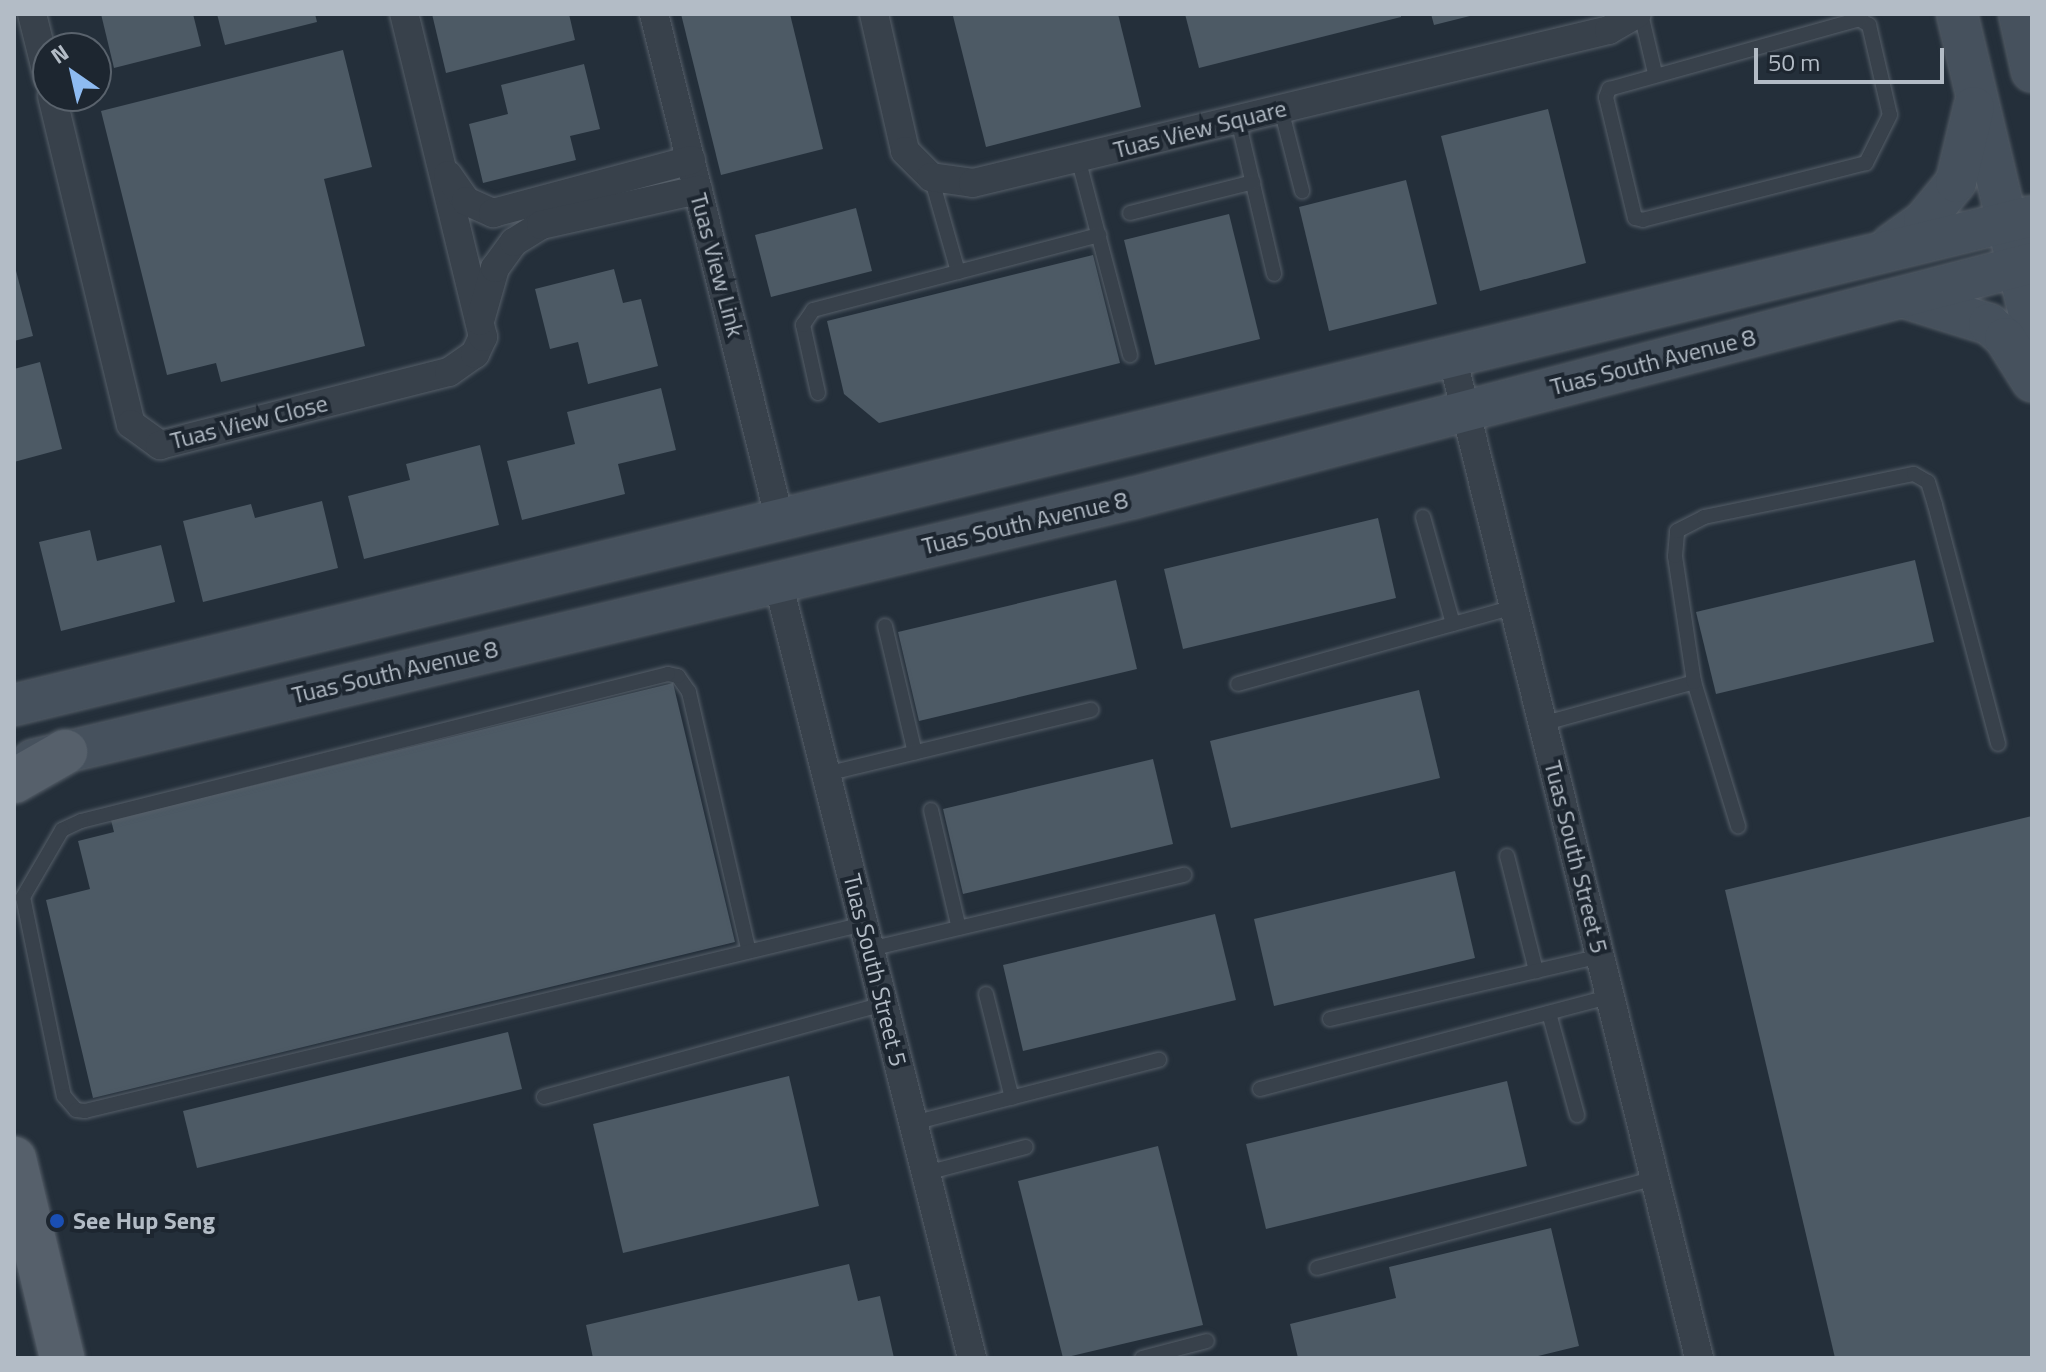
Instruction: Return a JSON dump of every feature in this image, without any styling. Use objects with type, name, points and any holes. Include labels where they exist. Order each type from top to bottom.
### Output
[{"type":"main road","points":[[14,781],[65,752]]},
{"type":"main road","points":[[14,1159],[62,1358]]},
{"type":"street","name":"Tuas View Close","points":[[56,112],[131,424],[149,440],[160,445],[449,372],[475,354],[483,337],[404,14]]},
{"type":"street","name":"Tuas View Link","points":[[654,14],[779,517]]},
{"type":"street","points":[[874,14],[905,151],[931,177]]},
{"type":"street","name":"Tuas View Square","points":[[931,177],[973,183],[1609,30],[1639,14]]},
{"type":"street","points":[[1957,14],[1976,95],[2019,220],[2032,327]]},
{"type":"street","points":[[2019,14],[2032,72]]},
{"type":"street","points":[[1882,252],[1924,221],[1956,182],[1976,95]]},
{"type":"street","name":"Tuas View Close","points":[[442,168],[466,201],[493,213],[691,160]]},
{"type":"street","name":"Tuas View Close","points":[[480,321],[495,268],[514,242],[541,225],[698,190]]},
{"type":"street","points":[[14,705],[779,517],[2019,220]]},
{"type":"street","name":"Tuas South Avenue 8","points":[[14,764],[1133,498],[2025,265]]},
{"type":"street","points":[[1903,298],[1989,324],[2005,338],[2032,381]]},
{"type":"street","name":"Tuas South Street 5","points":[[1452,356],[1699,1358]]},
{"type":"street","name":"Tuas South Street 5","points":[[778,582],[972,1358]]},
{"type":"lane","points":[[1639,14],[1655,73]]},
{"type":"lane","points":[[1863,19],[1890,119],[1859,168],[1638,220],[1606,97],[1613,86],[1655,73],[1863,19]]},
{"type":"lane","points":[[1281,109],[1302,191]]},
{"type":"lane","points":[[1238,120],[1274,274]]},
{"type":"lane","points":[[1078,158],[1130,355]]},
{"type":"lane","points":[[931,177],[958,272]]},
{"type":"lane","points":[[1130,213],[1253,182]]},
{"type":"lane","points":[[818,393],[803,325],[807,315],[1099,235]]},
{"type":"lane","points":[[1738,826],[1694,682],[1675,556],[1677,531],[1704,517],[1914,474],[1928,482],[1998,744]]},
{"type":"lane","points":[[1423,517],[1453,624]]},
{"type":"lane","points":[[1238,684],[1514,607]]},
{"type":"lane","points":[[885,626],[915,753]]},
{"type":"lane","points":[[748,948],[689,692],[678,676],[668,674],[81,821],[62,830],[23,897],[64,1096],[76,1110],[85,1111],[748,948],[959,928],[1184,875]]},
{"type":"lane","points":[[1542,724],[1694,682]]},
{"type":"lane","points":[[826,774],[1091,710]]},
{"type":"lane","points":[[931,810],[959,928]]},
{"type":"lane","points":[[1507,856],[1536,971]]},
{"type":"lane","points":[[1330,1019],[1601,956]]},
{"type":"lane","points":[[986,994],[1012,1098]]},
{"type":"lane","points":[[1260,1089],[1611,996]]},
{"type":"lane","points":[[544,1097],[884,1004]]},
{"type":"lane","points":[[1549,1013],[1577,1115]]},
{"type":"lane","points":[[913,1123],[1159,1060]]},
{"type":"lane","points":[[926,1173],[1026,1147]]},
{"type":"lane","points":[[1317,1268],[1655,1178]]},
{"type":"lane","points":[[1142,1358],[1207,1341]]},
{"type":"building","points":[[101,14],[193,14],[201,46],[114,68],[112,32],[105,32]]},
{"type":"building","points":[[217,14],[315,14],[317,22],[225,45]]},
{"type":"building","points":[[432,14],[569,14],[575,40],[446,73]]},
{"type":"building","points":[[681,14],[790,14],[823,149],[721,175]]},
{"type":"building","points":[[1118,14],[1141,107],[986,147],[953,16]]},
{"type":"building","points":[[1185,14],[1401,14],[1401,17],[1199,68]]},
{"type":"building","points":[[1431,14],[1474,14],[1474,15],[1434,25]]},
{"type":"building","points":[[343,50],[372,167],[324,179],[365,346],[221,382],[216,363],[167,375],[101,112],[112,112],[112,108]]},
{"type":"building","points":[[584,64],[600,129],[570,136],[576,160],[483,183],[469,124],[508,114],[501,85]]},
{"type":"building","points":[[1548,109],[1586,263],[1480,291],[1441,136]]},
{"type":"building","points":[[1406,180],[1437,304],[1329,331],[1299,207]]},
{"type":"building","points":[[856,208],[872,271],[771,297],[755,235]]},
{"type":"building","points":[[1229,214],[1260,339],[1155,365],[1124,240]]},
{"type":"building","points":[[1093,255],[1120,363],[879,423],[844,394],[827,321]]},
{"type":"building","points":[[14,263],[33,336],[14,341]]},
{"type":"building","points":[[614,269],[623,303],[641,299],[658,366],[588,384],[578,342],[550,349],[535,289]]},
{"type":"building","points":[[40,362],[62,449],[14,462],[14,369]]},
{"type":"building","points":[[661,388],[676,450],[618,464],[625,494],[522,520],[507,461],[575,444],[567,412]]},
{"type":"building","points":[[480,445],[499,525],[364,559],[348,496],[410,480],[406,464]]},
{"type":"building","points":[[322,501],[338,568],[203,602],[183,521],[251,504],[255,518]]},
{"type":"building","points":[[1378,518],[1396,598],[1183,649],[1164,569]]},
{"type":"building","points":[[90,530],[97,561],[161,545],[175,602],[61,631],[39,542]]},
{"type":"building","points":[[1915,560],[1934,642],[1716,694],[1696,612]]},
{"type":"building","points":[[1116,580],[1137,669],[919,721],[898,632]]},
{"type":"building","points":[[673,683],[735,942],[93,1098],[46,900],[90,889],[78,841],[114,832],[111,820]]},
{"type":"building","points":[[1419,690],[1440,778],[1231,828],[1210,741]]},
{"type":"building","points":[[1153,759],[1173,844],[963,894],[943,809]]},
{"type":"building","points":[[2032,816],[2032,1356],[1835,1358],[1725,890]]},
{"type":"building","points":[[1455,871],[1475,958],[1274,1006],[1254,919]]},
{"type":"building","points":[[1215,914],[1236,1000],[1023,1051],[1003,965]]},
{"type":"building","points":[[508,1032],[522,1089],[197,1168],[183,1111]]},
{"type":"building","points":[[789,1076],[819,1206],[623,1253],[593,1124]]},
{"type":"building","points":[[1507,1081],[1527,1166],[1266,1229],[1246,1144]]},
{"type":"building","points":[[1158,1146],[1203,1325],[1063,1358],[1018,1181]]},
{"type":"building","points":[[1551,1228],[1579,1346],[1530,1358],[1298,1358],[1290,1324],[1396,1298],[1389,1267]]},
{"type":"building","points":[[849,1264],[858,1301],[880,1296],[894,1358],[593,1358],[586,1325]]},
{"type":"place","name":"See Hup Seng","points":[[57,1221]]}]
